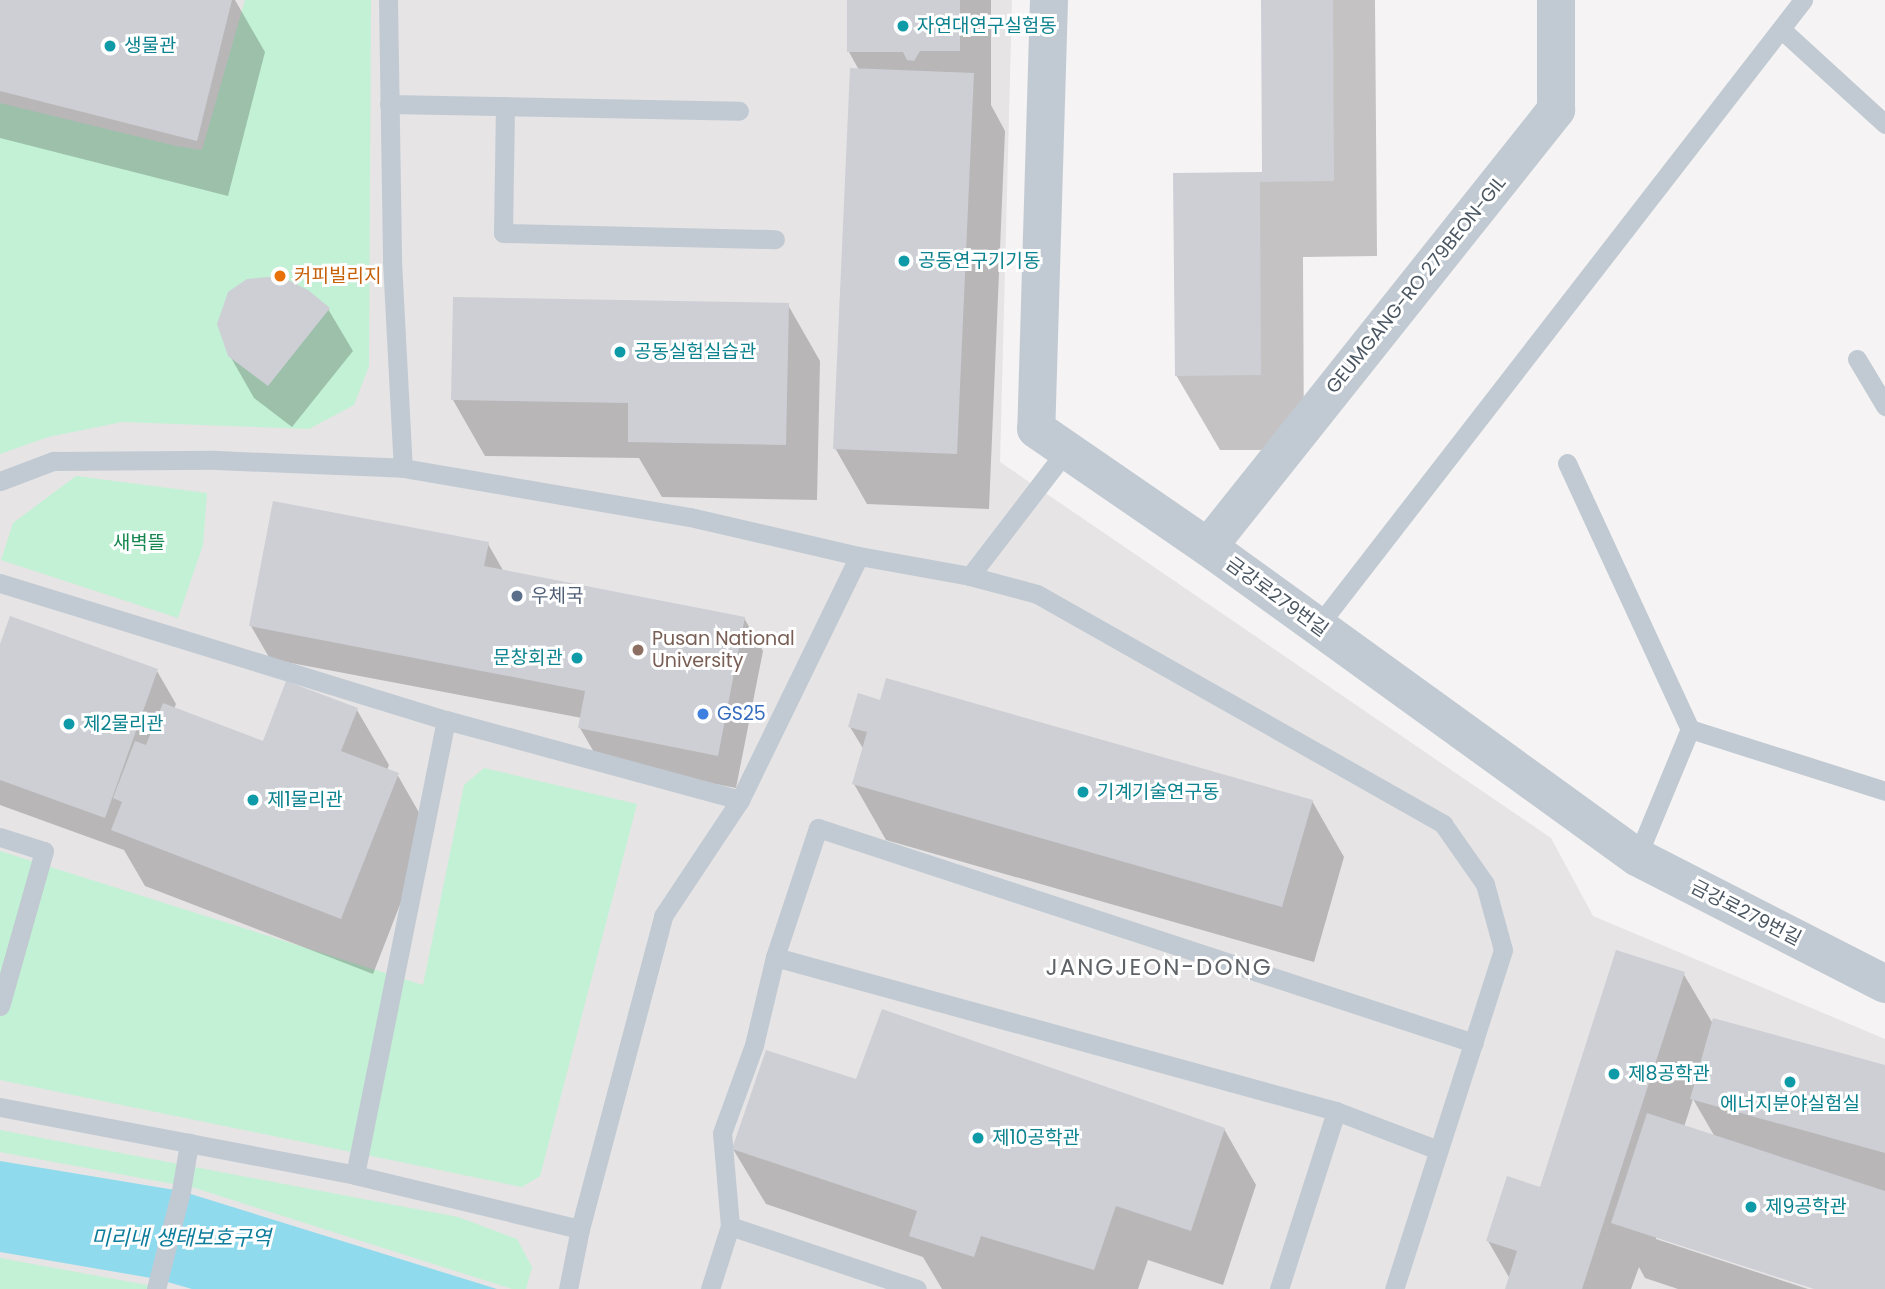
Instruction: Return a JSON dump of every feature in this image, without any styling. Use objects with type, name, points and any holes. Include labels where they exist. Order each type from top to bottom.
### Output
[{"type":"street","name":"금강로279번길","points":[[1049,0],[1036,429],[1208,547],[1637,857],[1885,984]]},
{"type":"street","name":"GEUMGANG-RO 279BEON-GIL","points":[[1208,547],[1556,110],[1556,0]]},
{"type":"lane","points":[[388,0],[391,261],[403,468]]},
{"type":"lane","points":[[1318,626],[1803,0]]},
{"type":"lane","points":[[1781,29],[1885,124]]},
{"type":"lane","points":[[389,104],[738,111]]},
{"type":"lane","points":[[505,106],[503,233],[775,239]]},
{"type":"lane","points":[[1857,359],[1885,406]]},
{"type":"lane","points":[[970,576],[1066,451]]},
{"type":"lane","points":[[0,481],[53,461],[216,460],[403,468],[690,517],[859,556],[970,576],[1037,594],[1443,824],[1485,884],[1503,950],[1394,1289]]},
{"type":"lane","points":[[1567,463],[1690,729],[1637,857]]},
{"type":"lane","points":[[568,1289],[580,1229],[663,915],[740,800],[859,556]]},
{"type":"lane","points":[[0,583],[446,720],[740,800]]},
{"type":"lane","points":[[355,1175],[446,720]]},
{"type":"lane","points":[[1690,729],[1885,791]]},
{"type":"lane","points":[[710,1289],[730,1226],[722,1133],[754,1045],[775,957],[818,828],[1474,1042]]},
{"type":"lane","points":[[0,837],[44,851],[0,1006]]},
{"type":"lane","points":[[775,957],[1336,1111],[1438,1150]]},
{"type":"lane","points":[[0,1107],[355,1175],[580,1229]]},
{"type":"lane","points":[[1279,1289],[1336,1111]]},
{"type":"lane","points":[[157,1284],[181,1191],[189,1143]]},
{"type":"lane","points":[[730,1226],[917,1289]]},
{"type":"shaded area","name":"Pusan National University","points":[[0,0],[1012,0],[1000,462],[1551,838],[1593,916],[1885,1039],[1885,1289],[0,1289]]},
{"type":"green space","points":[[245,0],[371,0],[369,366],[354,405],[309,429],[122,422],[48,437],[0,454],[0,103],[202,150]]},
{"type":"green space","name":"새벽뜰","points":[[76,476],[207,493],[203,545],[178,618],[1,560],[13,523]]},
{"type":"green space","points":[[484,768],[637,804],[540,1176],[522,1187],[0,1080],[0,851],[423,985],[464,785]]},
{"type":"green space","points":[[0,1130],[458,1217],[517,1239],[532,1267],[526,1289],[512,1289],[195,1188],[0,1152]]},
{"type":"green space","points":[[0,1258],[169,1289],[0,1289]]},
{"type":"water","name":"미리내 생태보호구역","points":[[0,1161],[181,1191],[497,1289],[192,1289],[157,1279],[0,1252]]},
{"type":"building","name":"생물관","points":[[0,0],[232,0],[197,141],[0,91]]},
{"type":"building","name":"자연대연구실험동","points":[[847,0],[960,0],[960,51],[920,51],[914,61],[907,60],[903,52],[847,52]]},
{"type":"building","points":[[1261,0],[1333,0],[1334,181],[1260,182],[1261,375],[1175,376],[1173,173],[1262,172]]},
{"type":"building","name":"공동연구기기동","points":[[850,68],[974,73],[957,454],[833,449]]},
{"type":"building","points":[[280,276],[308,290],[330,308],[268,386],[228,356],[217,324],[228,292],[247,279]]},
{"type":"building","name":"공동실험실습관","points":[[453,297],[789,303],[786,445],[628,442],[628,403],[451,400]]},
{"type":"building","name":"문창회관","points":[[273,501],[489,542],[484,566],[745,617],[718,756],[578,728],[585,691],[249,626]]},
{"type":"building","name":"제2물리관","points":[[10,616],[158,669],[105,818],[0,780],[0,644]]},
{"type":"building","name":"기계기술연구동","points":[[886,678],[1313,800],[1282,907],[852,784],[867,732],[848,727],[858,693],[880,700]]},
{"type":"building","name":"제1물리관","points":[[286,681],[358,708],[341,751],[399,773],[341,919],[111,830],[122,802],[113,798],[135,741],[146,745],[163,703],[263,741]]},
{"type":"building","name":"제8공학관","points":[[1616,950],[1685,972],[1582,1289],[1505,1289],[1517,1251],[1486,1241],[1507,1176],[1540,1187]]},
{"type":"building","name":"제10공학관","points":[[882,1009],[1225,1128],[1191,1231],[1116,1206],[1094,1270],[981,1236],[974,1257],[909,1236],[917,1211],[732,1149],[766,1050],[856,1079]]},
{"type":"building","name":"에너지분야실험실","points":[[1713,1018],[1885,1065],[1885,1153],[1690,1099]]},
{"type":"building","name":"제9공학관","points":[[1647,1113],[1885,1191],[1885,1289],[1814,1289],[1611,1223]]},
{"type":"place","name":"자연대연구실험동","points":[[903,26]]},
{"type":"place","name":"생물관","points":[[110,46]]},
{"type":"place","name":"공동연구기기동","points":[[904,261]]},
{"type":"place","name":"커피빌리지","points":[[280,276]]},
{"type":"place","name":"공동실험실습관","points":[[620,352]]},
{"type":"place","name":"우체국","points":[[517,596]]},
{"type":"place","name":"Pusan National University","points":[[638,650]]},
{"type":"place","name":"문창회관","points":[[577,658]]},
{"type":"place","name":"GS25","points":[[703,714]]},
{"type":"place","name":"제2물리관","points":[[69,724]]},
{"type":"place","name":"기계기술연구동","points":[[1083,792]]},
{"type":"place","name":"제1물리관","points":[[253,800]]},
{"type":"place","name":"제8공학관","points":[[1614,1074]]},
{"type":"place","name":"에너지분야실험실","points":[[1790,1082]]},
{"type":"place","name":"제10공학관","points":[[978,1138]]},
{"type":"place","name":"제9공학관","points":[[1751,1207]]},
{"type":"district","name":"JANGJEON-DONG","points":[[1159,967]]}]
